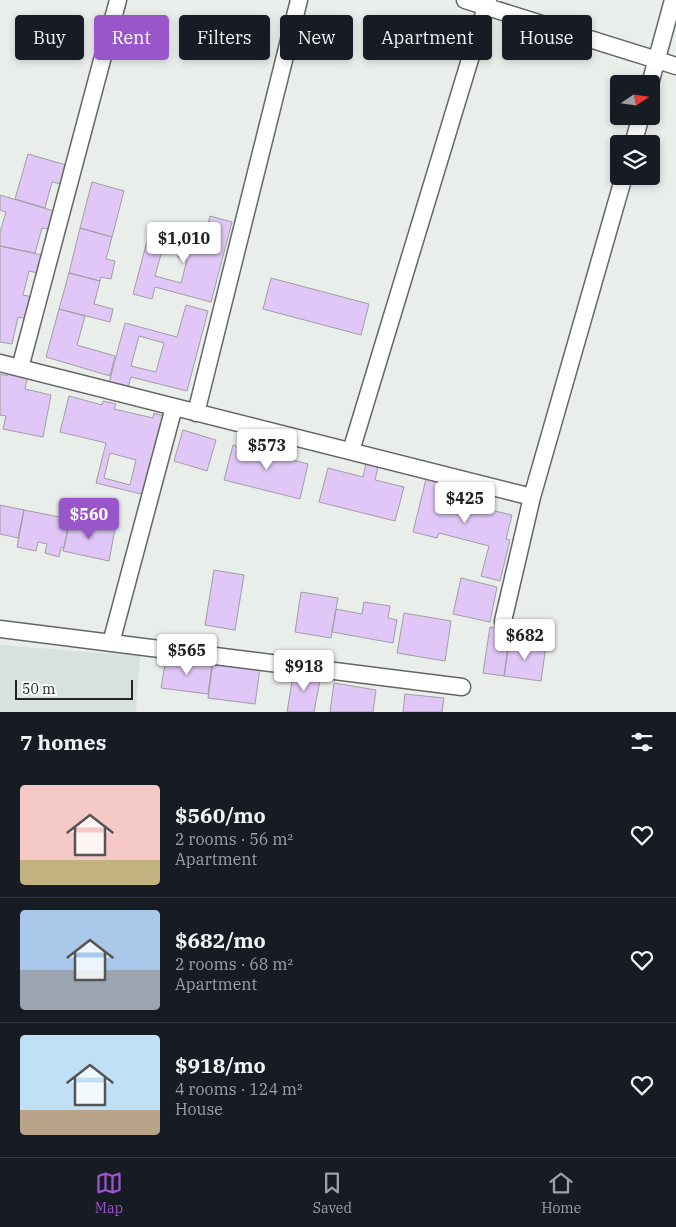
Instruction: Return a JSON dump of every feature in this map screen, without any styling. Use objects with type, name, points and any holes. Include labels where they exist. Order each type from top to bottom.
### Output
[{"type":"street","points":[[20,368],[118,0]]},
{"type":"street","points":[[196,413],[299,0]]},
{"type":"street","points":[[465,0],[487,3],[676,66]]},
{"type":"street","points":[[653,75],[673,0]]},
{"type":"street","points":[[351,451],[487,3]]},
{"type":"street","points":[[503,621],[532,497],[621,185]]},
{"type":"street","points":[[0,363],[532,497]]},
{"type":"street","points":[[111,643],[174,407]]},
{"type":"street","points":[[0,629],[462,687]]},
{"type":"shaded area","points":[[0,645],[140,656],[136,712],[0,712]]},
{"type":"building","points":[[28,154],[66,165],[61,184],[52,182],[45,208],[15,199]]},
{"type":"building","points":[[92,182],[124,191],[112,237],[80,228]]},
{"type":"building","points":[[0,195],[54,211],[48,229],[42,228],[35,253],[0,246],[0,232],[6,212],[0,210]]},
{"type":"building","points":[[210,216],[232,222],[211,302],[155,287],[152,299],[133,294],[149,234],[202,248]],"holes":[[[163,247],[180,251],[178,257],[187,260],[181,283],[155,276]]]},
{"type":"building","points":[[80,228],[112,237],[106,259],[115,261],[111,279],[101,277],[100,281],[69,273]]},
{"type":"building","points":[[0,246],[42,255],[38,273],[29,271],[23,295],[33,297],[28,319],[18,317],[12,344],[0,342]]},
{"type":"building","points":[[69,273],[100,281],[94,304],[113,309],[110,322],[59,309]]},
{"type":"building","points":[[271,278],[369,304],[361,335],[263,309]]},
{"type":"building","points":[[186,305],[208,311],[187,391],[131,377],[128,388],[109,383],[125,323],[177,337]],"holes":[[[139,336],[164,343],[156,372],[131,366]]]},
{"type":"building","points":[[59,309],[85,316],[77,345],[115,356],[110,376],[46,357]]},
{"type":"building","points":[[8,371],[28,375],[25,389],[51,395],[43,437],[3,429],[6,416],[0,415],[0,374],[7,376]]},
{"type":"building","points":[[69,396],[102,405],[103,401],[116,404],[114,409],[153,418],[154,413],[164,416],[145,495],[96,483],[106,443],[60,432]],"holes":[[[110,453],[136,460],[130,485],[104,478]]]},
{"type":"building","points":[[183,430],[216,440],[207,471],[174,461]]},
{"type":"building","points":[[270,441],[283,444],[280,457],[308,464],[300,499],[224,480],[233,445],[267,454]]},
{"type":"building","points":[[366,464],[378,467],[375,480],[404,487],[395,521],[319,502],[328,468],[363,477]]},
{"type":"building","points":[[426,479],[443,484],[441,493],[468,500],[470,491],[481,493],[478,507],[512,515],[506,539],[510,540],[500,581],[481,576],[489,546],[439,533],[437,538],[413,532]]},
{"type":"building","points":[[0,505],[24,510],[18,538],[0,534]]},
{"type":"building","points":[[24,510],[70,519],[64,548],[61,547],[59,557],[45,553],[47,544],[38,542],[36,551],[17,547]]},
{"type":"building","points":[[70,519],[115,529],[109,561],[63,551]]},
{"type":"building","points":[[214,570],[244,575],[235,630],[205,625]]},
{"type":"building","points":[[461,578],[497,587],[490,622],[453,614]]},
{"type":"building","points":[[301,592],[338,598],[331,638],[295,632]]},
{"type":"building","points":[[364,602],[390,606],[388,618],[397,620],[393,643],[332,632],[336,609],[362,614]]},
{"type":"building","points":[[404,613],[451,621],[445,661],[397,653]]},
{"type":"building","points":[[490,627],[511,630],[504,676],[483,673]]},
{"type":"building","points":[[509,640],[546,646],[541,681],[504,676]]},
{"type":"building","points":[[166,658],[212,665],[208,694],[161,688]]},
{"type":"building","points":[[213,662],[260,668],[255,704],[208,698]]},
{"type":"building","points":[[294,670],[321,675],[314,712],[287,712]]},
{"type":"building","points":[[334,683],[376,690],[373,712],[330,712]]},
{"type":"building","points":[[405,694],[444,698],[442,712],[403,712]]}]
